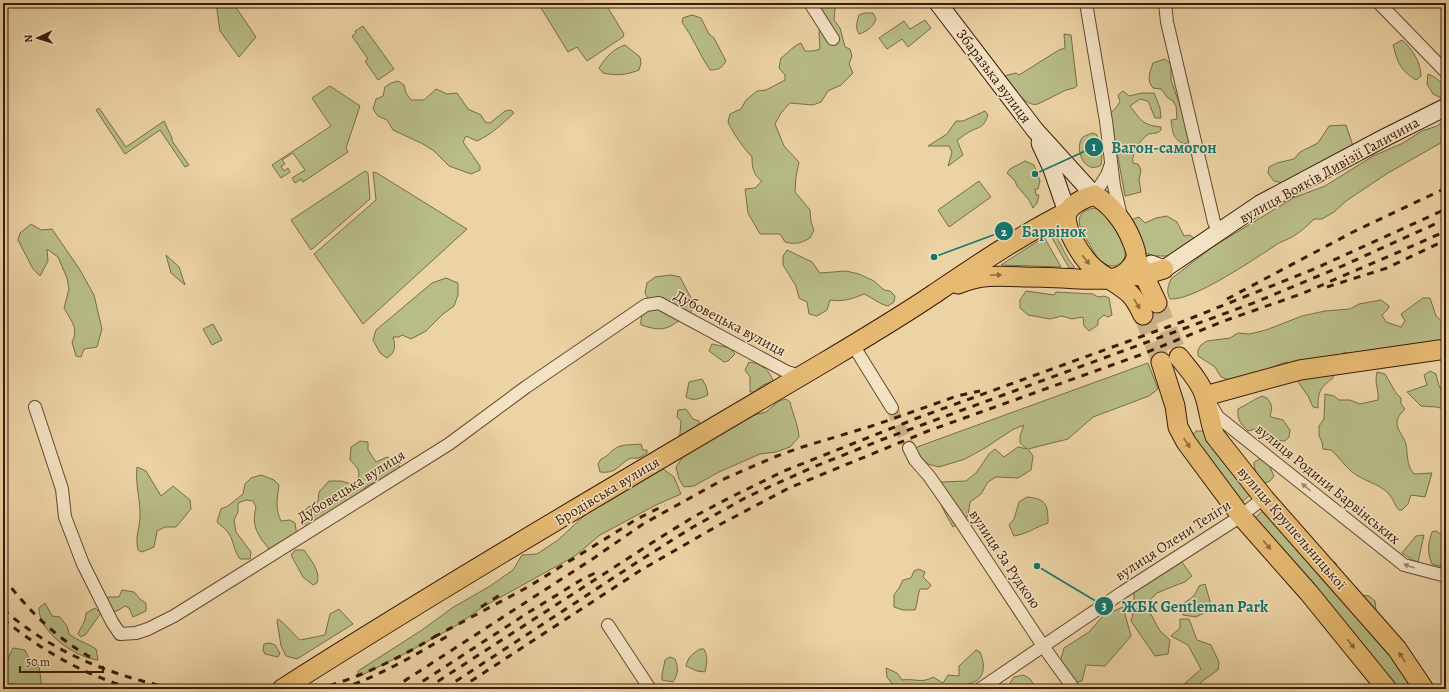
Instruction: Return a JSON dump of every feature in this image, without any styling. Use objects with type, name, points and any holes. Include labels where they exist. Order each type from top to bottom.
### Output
[{"type":"main road","name":"Збаразька вулиця","points":[[938,3],[1035,130],[1094,195]]},
{"type":"main road","name":"вулиця Вояків Дивізії Галичина","points":[[1164,269],[1260,204],[1386,136],[1446,107]]},
{"type":"main road","name":"Збаразька вулиця","points":[[1035,130],[1054,174],[1067,212]]},
{"type":"main road","points":[[1041,225],[1051,213],[1054,206],[1054,174]]},
{"type":"main road","points":[[1094,195],[1102,199],[1110,207],[1124,225],[1131,239],[1135,254],[1144,275],[1151,305],[1138,305],[1114,277],[1095,269],[1087,261],[1070,231],[1067,220],[1067,212],[1073,205],[1086,197],[1094,195]]},
{"type":"main road","name":"Бродівська вулиця","points":[[282,689],[614,485],[853,345],[933,295],[967,270],[1041,225],[1067,212]]},
{"type":"main road","points":[[1114,277],[1127,272],[1135,254]]},
{"type":"main road","points":[[1135,254],[1147,262],[1164,269],[1155,287],[1151,305]]},
{"type":"main road","name":"Бродівська вулиця","points":[[933,295],[968,280],[993,275],[1088,279],[1144,275],[1164,269]]},
{"type":"main road","points":[[1175,406],[1182,416],[1188,418],[1194,417],[1200,415],[1204,410],[1206,403],[1205,396],[1300,370],[1446,349]]},
{"type":"main road","name":"вулиця Крушельницької","points":[[1180,357],[1205,396],[1215,436],[1264,498],[1397,649],[1424,689]]},
{"type":"main road","name":"вулиця Крушельницької","points":[[1161,362],[1175,406],[1178,427],[1186,442],[1241,516],[1309,593],[1387,689]]},
{"type":"street","points":[[810,3],[833,39]]},
{"type":"street","points":[[1086,3],[1106,121],[1111,164],[1118,204],[1124,225]]},
{"type":"street","points":[[1165,3],[1167,22],[1214,222],[1219,232]]},
{"type":"street","points":[[1379,3],[1446,72]]},
{"type":"street","points":[[1094,195],[1107,175],[1111,164]]},
{"type":"street","name":"Дубовецька вулиця","points":[[35,407],[62,490],[65,518],[84,564],[112,622],[120,634],[136,633],[148,629],[174,616],[429,457],[526,387],[646,305],[659,303],[787,372],[801,376]]},
{"type":"street","points":[[853,345],[892,408]]},
{"type":"street","name":"вулиця Родини Барвінських","points":[[1205,396],[1218,417],[1404,565],[1446,576]]},
{"type":"street","name":"вулиця За Рудкою","points":[[909,448],[915,460],[929,476],[959,519],[1043,646],[1074,689]]},
{"type":"street","name":"вулиця Олени Теліги","points":[[980,689],[1123,592],[1241,516],[1264,498]]},
{"type":"street","points":[[608,625],[650,689]]},
{"type":"green space","points":[[216,3],[233,3],[256,37],[239,57],[220,31]]},
{"type":"green space","points":[[538,3],[605,3],[624,34],[623,37],[587,61],[577,47],[568,52]]},
{"type":"green space","points":[[806,3],[837,3],[834,20],[840,28],[845,47],[850,49],[852,56],[849,64],[853,73],[841,85],[828,91],[821,102],[813,105],[790,103],[781,113],[775,124],[784,146],[799,162],[795,192],[810,210],[811,222],[814,230],[810,238],[801,242],[792,243],[785,242],[780,234],[760,234],[748,213],[745,189],[755,188],[762,181],[754,170],[752,157],[739,141],[728,122],[730,114],[741,109],[746,100],[757,91],[766,90],[785,80],[785,75],[779,68],[781,58],[798,44],[801,43],[805,51],[820,49],[820,25]]},
{"type":"green space","points":[[864,13],[873,13],[876,19],[870,28],[859,34],[857,27],[859,15]]},
{"type":"green space","points":[[692,15],[701,18],[709,34],[714,38],[726,61],[720,68],[710,70],[682,22],[683,18]]},
{"type":"green space","points":[[925,20],[931,28],[908,47],[902,39],[887,49],[879,38],[904,21],[910,29]]},
{"type":"green space","points":[[363,26],[394,69],[378,80],[365,61],[368,59],[352,36],[356,33],[355,31]]},
{"type":"green space","points":[[1064,34],[1071,35],[1077,86],[1038,104],[1028,103],[1019,95],[1004,76],[1016,73],[1019,75],[1059,50],[1065,48]]},
{"type":"green space","points":[[1402,40],[1406,43],[1418,61],[1421,76],[1416,80],[1406,73],[1400,66],[1396,57],[1393,45]]},
{"type":"green space","points":[[625,45],[640,57],[641,63],[639,70],[621,74],[603,73],[599,68],[604,60],[613,51]]},
{"type":"green space","points":[[1165,59],[1171,64],[1171,80],[1184,117],[1189,142],[1185,144],[1175,138],[1173,132],[1171,120],[1177,119],[1176,106],[1161,89],[1153,88],[1149,79],[1153,63]]},
{"type":"green space","points":[[1428,74],[1439,80],[1445,90],[1446,98],[1443,99],[1433,94],[1427,84]]},
{"type":"green space","points":[[398,81],[404,85],[406,93],[411,100],[424,100],[436,89],[447,94],[457,93],[468,109],[481,115],[485,122],[490,123],[505,111],[511,110],[514,113],[492,132],[477,141],[466,136],[463,142],[480,166],[480,170],[471,174],[449,166],[434,151],[423,144],[393,130],[387,120],[378,116],[373,109],[376,99],[383,96],[385,87]]},
{"type":"green space","points":[[330,86],[360,106],[346,148],[348,152],[303,182],[301,179],[295,183],[292,178],[305,170],[293,153],[282,160],[285,164],[281,166],[284,171],[288,168],[290,172],[281,178],[272,165],[331,126],[312,98]]},
{"type":"green space","points":[[1123,91],[1129,96],[1142,93],[1154,93],[1160,108],[1161,118],[1155,118],[1148,101],[1140,99],[1130,106],[1142,121],[1150,125],[1161,127],[1161,130],[1147,135],[1137,148],[1133,156],[1133,163],[1138,164],[1141,170],[1139,180],[1141,192],[1125,196],[1110,113],[1120,102],[1118,95]]},
{"type":"green space","points":[[99,108],[126,147],[164,121],[172,141],[189,165],[185,167],[160,130],[125,154],[96,110]]},
{"type":"green space","points":[[985,111],[988,115],[983,125],[957,140],[963,155],[948,166],[952,152],[949,146],[928,146],[947,134],[956,121],[963,121]]},
{"type":"green space","points":[[1446,119],[1446,140],[1388,173],[1346,201],[1334,212],[1322,219],[1314,219],[1296,235],[1279,243],[1225,277],[1194,293],[1181,298],[1170,299],[1168,289],[1171,279],[1211,248],[1293,198],[1325,186],[1373,156],[1401,144],[1422,131],[1437,126]]},
{"type":"green space","points":[[1346,125],[1353,146],[1288,184],[1274,181],[1268,173],[1269,167],[1277,163],[1294,159],[1300,152],[1318,143],[1329,126]]},
{"type":"green space","points":[[1092,133],[1096,134],[1098,137],[1102,154],[1101,165],[1096,167],[1086,165],[1079,150],[1082,139]]},
{"type":"green space","points":[[1025,161],[1034,165],[1040,181],[1038,189],[1035,189],[1036,195],[1039,195],[1037,203],[1033,208],[1015,181],[1007,173],[1010,169]]},
{"type":"green space","points":[[365,171],[368,173],[370,199],[311,250],[291,220]]},
{"type":"green space","points":[[373,172],[377,173],[467,229],[363,324],[314,254],[376,200]]},
{"type":"green space","points":[[979,181],[991,197],[949,227],[938,210]]},
{"type":"green space","points":[[1095,208],[1101,211],[1115,226],[1124,246],[1125,255],[1122,262],[1113,266],[1106,265],[1098,258],[1083,234],[1079,223],[1082,213]]},
{"type":"green space","points":[[1167,216],[1177,222],[1184,236],[1190,235],[1196,240],[1172,256],[1154,256],[1142,252],[1131,220],[1139,217],[1145,223],[1156,218]]},
{"type":"green space","points":[[31,224],[41,230],[52,229],[80,270],[94,295],[102,329],[97,347],[84,349],[81,357],[76,356],[72,342],[75,333],[73,325],[64,308],[69,289],[67,278],[58,257],[47,249],[48,261],[40,276],[33,269],[18,240],[20,233]]},
{"type":"green space","points":[[1052,233],[1057,238],[1074,268],[1069,268],[1050,234]]},
{"type":"green space","points":[[1044,237],[1061,267],[1001,265]]},
{"type":"green space","points":[[787,250],[812,262],[820,273],[846,271],[859,274],[874,281],[884,290],[890,291],[895,296],[894,302],[888,306],[864,294],[847,300],[830,300],[827,310],[817,316],[809,314],[807,302],[799,298],[796,286],[783,265],[783,256]]},
{"type":"green space","points":[[166,255],[179,267],[185,285],[171,273]]},
{"type":"green space","points":[[671,275],[680,277],[693,302],[691,312],[673,325],[663,329],[650,328],[641,325],[643,313],[650,302],[645,293],[647,283],[655,277]]},
{"type":"green space","points":[[446,278],[458,283],[458,295],[454,306],[443,314],[426,331],[411,339],[402,335],[399,337],[393,337],[394,349],[392,354],[387,358],[380,353],[373,340],[376,330],[432,283]]},
{"type":"green space","points":[[1026,291],[1054,295],[1056,292],[1093,294],[1098,297],[1104,296],[1109,298],[1112,315],[1108,317],[1104,315],[1098,320],[1098,325],[1089,331],[1084,326],[1083,317],[1072,319],[1062,316],[1050,319],[1028,315],[1020,308],[1020,300]]},
{"type":"green space","points":[[1423,298],[1430,298],[1436,316],[1446,325],[1446,346],[1357,357],[1345,352],[1330,361],[1304,366],[1286,362],[1270,368],[1257,378],[1235,382],[1221,377],[1215,367],[1198,356],[1198,350],[1201,345],[1207,341],[1230,338],[1238,333],[1249,334],[1266,330],[1302,316],[1325,311],[1350,309],[1359,304],[1381,300],[1389,306],[1382,315],[1386,322],[1401,327],[1405,321],[1401,314]]},
{"type":"green space","points":[[213,324],[222,340],[212,345],[203,329]]},
{"type":"green space","points":[[712,344],[730,348],[735,354],[728,361],[724,362],[709,351]]},
{"type":"green space","points":[[749,362],[764,368],[770,374],[773,381],[763,385],[754,392],[750,392],[750,377],[745,370]]},
{"type":"green space","points":[[1148,363],[1158,389],[1149,396],[1093,417],[1068,439],[1028,449],[1033,456],[1031,470],[1018,478],[996,477],[988,482],[981,494],[970,502],[968,516],[953,527],[947,518],[933,488],[941,482],[966,481],[976,473],[989,454],[995,449],[1004,457],[1018,447],[1027,449],[1020,443],[1020,436],[1024,425],[1012,430],[965,459],[939,467],[928,464],[916,450],[917,447]]},
{"type":"green space","points":[[1334,368],[1333,378],[1323,387],[1319,394],[1318,408],[1313,407],[1308,396],[1298,382],[1304,373]]},
{"type":"green space","points":[[1430,371],[1436,374],[1440,388],[1446,395],[1446,410],[1437,407],[1421,406],[1407,392],[1427,385],[1424,375]]},
{"type":"green space","points":[[1377,372],[1385,374],[1396,393],[1401,398],[1401,404],[1405,409],[1398,417],[1397,423],[1406,444],[1408,463],[1411,471],[1414,474],[1432,473],[1425,497],[1411,495],[1408,504],[1402,510],[1397,508],[1385,490],[1348,469],[1331,450],[1323,449],[1319,436],[1319,426],[1324,419],[1325,394],[1334,396],[1339,400],[1350,400],[1360,404],[1378,400],[1376,380]]},
{"type":"green space","points":[[702,379],[706,386],[708,395],[694,399],[686,397],[689,382]]},
{"type":"green space","points":[[1262,396],[1267,398],[1271,404],[1271,417],[1283,420],[1290,430],[1289,437],[1285,441],[1270,440],[1267,438],[1264,430],[1260,428],[1248,431],[1240,422],[1238,409]]},
{"type":"green space","points":[[786,399],[790,402],[798,428],[799,437],[790,447],[776,452],[760,454],[719,472],[694,486],[684,487],[679,479],[676,467],[686,453],[743,418],[766,412],[779,401]]},
{"type":"green space","points":[[686,409],[693,419],[699,421],[699,428],[677,440],[680,434],[681,421],[677,417],[678,410]]},
{"type":"green space","points":[[1196,431],[1203,431],[1207,434],[1252,493],[1242,502],[1194,439],[1193,435]]},
{"type":"green space","points":[[360,441],[368,442],[368,450],[376,462],[387,457],[397,462],[401,469],[367,486],[354,498],[348,500],[338,511],[318,522],[306,526],[301,520],[304,512],[307,508],[318,501],[319,492],[329,481],[341,481],[355,485],[359,474],[356,466],[350,460],[351,447]]},
{"type":"green space","points":[[641,444],[643,450],[647,450],[647,453],[638,458],[629,459],[613,471],[600,472],[598,464],[601,459],[616,448],[623,445]]},
{"type":"green space","points":[[1262,458],[1269,465],[1274,476],[1270,481],[1265,483],[1258,476],[1254,465],[1254,462]]},
{"type":"green space","points":[[137,467],[146,471],[161,496],[173,486],[190,500],[191,509],[176,527],[165,527],[157,531],[154,547],[142,552],[138,550],[137,541],[140,512]]},
{"type":"green space","points":[[663,469],[674,477],[681,494],[656,505],[600,535],[575,556],[481,608],[459,624],[358,677],[358,671],[422,630],[452,608],[490,586],[513,570],[522,555],[537,554],[558,540],[584,516],[607,500],[635,485],[649,474]]},
{"type":"green space","points":[[261,475],[274,480],[279,485],[277,504],[279,517],[281,521],[290,520],[295,523],[297,536],[281,542],[269,549],[256,530],[254,520],[256,507],[253,501],[246,500],[238,503],[238,512],[234,520],[236,532],[251,552],[250,559],[240,559],[229,534],[217,522],[221,509],[228,506],[243,494],[245,484],[251,478]]},
{"type":"green space","points":[[1027,497],[1038,499],[1045,504],[1048,523],[1023,534],[1014,536],[1009,525],[1014,519],[1019,502]]},
{"type":"green space","points":[[1265,509],[1329,560],[1336,563],[1337,571],[1360,595],[1369,596],[1375,601],[1377,619],[1389,654],[1414,689],[1393,689],[1255,518]]},
{"type":"green space","points":[[1436,531],[1446,538],[1446,566],[1432,564],[1430,560],[1430,540],[1432,532]]},
{"type":"green space","points":[[1424,535],[1418,562],[1402,553],[1416,536]]},
{"type":"green space","points":[[295,550],[304,550],[312,561],[318,574],[317,583],[313,585],[303,577],[291,555]]},
{"type":"green space","points":[[1179,558],[1192,576],[1185,582],[1157,593],[1146,604],[1134,600],[1134,586]]},
{"type":"green space","points":[[919,569],[925,572],[923,577],[931,585],[928,589],[920,589],[915,610],[903,610],[894,607],[894,595],[903,580],[911,578],[914,571]]},
{"type":"green space","points":[[1205,584],[1210,601],[1208,611],[1196,617],[1183,615],[1182,604],[1192,597],[1199,586]]},
{"type":"green space","points":[[122,590],[134,592],[146,603],[146,611],[133,617],[129,608],[125,606],[117,611],[109,611],[106,606],[108,597],[119,597]]},
{"type":"green space","points":[[45,603],[52,616],[60,617],[67,626],[69,634],[96,649],[98,660],[89,658],[69,649],[51,634],[40,617],[39,608]]},
{"type":"green space","points":[[1123,607],[1131,636],[1105,666],[1086,665],[1082,681],[1065,684],[1059,666],[1064,648],[1089,632],[1103,616]]},
{"type":"green space","points":[[95,608],[101,613],[86,634],[81,637],[78,634],[84,622],[86,613]]},
{"type":"green space","points":[[1143,608],[1150,613],[1160,631],[1170,640],[1168,654],[1155,656],[1131,621],[1134,609]]},
{"type":"green space","points":[[339,609],[353,624],[297,659],[286,656],[281,646],[277,621],[278,619],[284,623],[300,640],[325,635],[330,614]]},
{"type":"green space","points":[[1180,619],[1189,619],[1197,640],[1211,645],[1219,662],[1218,670],[1201,682],[1199,689],[1169,689],[1172,684],[1182,686],[1201,669],[1188,645],[1171,636],[1180,628]]},
{"type":"green space","points":[[270,643],[275,645],[280,653],[278,657],[265,654],[263,650],[264,644]]},
{"type":"green space","points":[[13,648],[25,650],[30,661],[39,665],[42,689],[16,689],[15,684],[3,684],[3,661],[6,663]]},
{"type":"green space","points":[[700,649],[704,649],[707,657],[705,672],[697,671],[686,666],[691,656]]},
{"type":"green space","points":[[976,650],[980,652],[982,657],[983,672],[978,680],[968,684],[967,689],[896,689],[887,677],[886,668],[897,673],[902,680],[925,680],[933,677],[943,683],[948,675],[959,676],[959,666]]},
{"type":"green space","points":[[670,657],[675,659],[677,666],[677,673],[673,682],[662,680],[665,660]]},
{"type":"green space","points":[[1024,675],[1030,679],[1037,689],[1010,689],[1010,683],[1014,677]]},
{"type":"tunnel","points":[[1157,303],[1179,357]]},
{"type":"tunnel","points":[[1143,315],[1161,362]]},
{"type":"tunnel","points":[[892,408],[909,448]]},
{"type":"railway","points":[[1227,299],[1353,232],[1446,188]]},
{"type":"railway","points":[[426,689],[695,516],[784,471],[920,417],[1184,321],[1314,269],[1446,209]]},
{"type":"railway","points":[[444,689],[639,561],[693,527],[747,497],[811,468],[881,440],[1256,302],[1340,267],[1446,219]]},
{"type":"railway","points":[[459,689],[641,570],[719,525],[789,488],[928,431],[1140,355],[1224,321],[1301,294],[1446,231]]},
{"type":"railway","points":[[1327,287],[1387,268],[1446,240]]},
{"type":"railway","points":[[392,689],[594,558],[643,524],[726,478],[799,448],[875,425],[957,396],[980,391]]},
{"type":"railway","points":[[434,637],[528,587],[637,519],[665,505]]},
{"type":"railway","points":[[411,689],[526,614],[581,580],[597,572]]},
{"type":"railway","points":[[3,577],[42,622],[65,641],[90,657]]},
{"type":"railway","points":[[481,607],[503,593]]},
{"type":"railway","points":[[3,609],[42,638],[84,661],[107,670],[153,684],[177,689]]},
{"type":"railway","points":[[3,619],[49,652],[65,661],[99,677],[135,689]]},
{"type":"railway","points":[[316,689],[347,680],[379,666],[411,651],[439,634]]},
{"type":"railway","points":[[340,689],[369,678],[411,657],[451,634]]},
{"type":"place","name":"Вагон-самогон","points":[[1035,174]]},
{"type":"place","name":"Барвінок","points":[[934,257]]},
{"type":"place","name":"ЖБК Gentleman Park","points":[[1037,566]]}]
